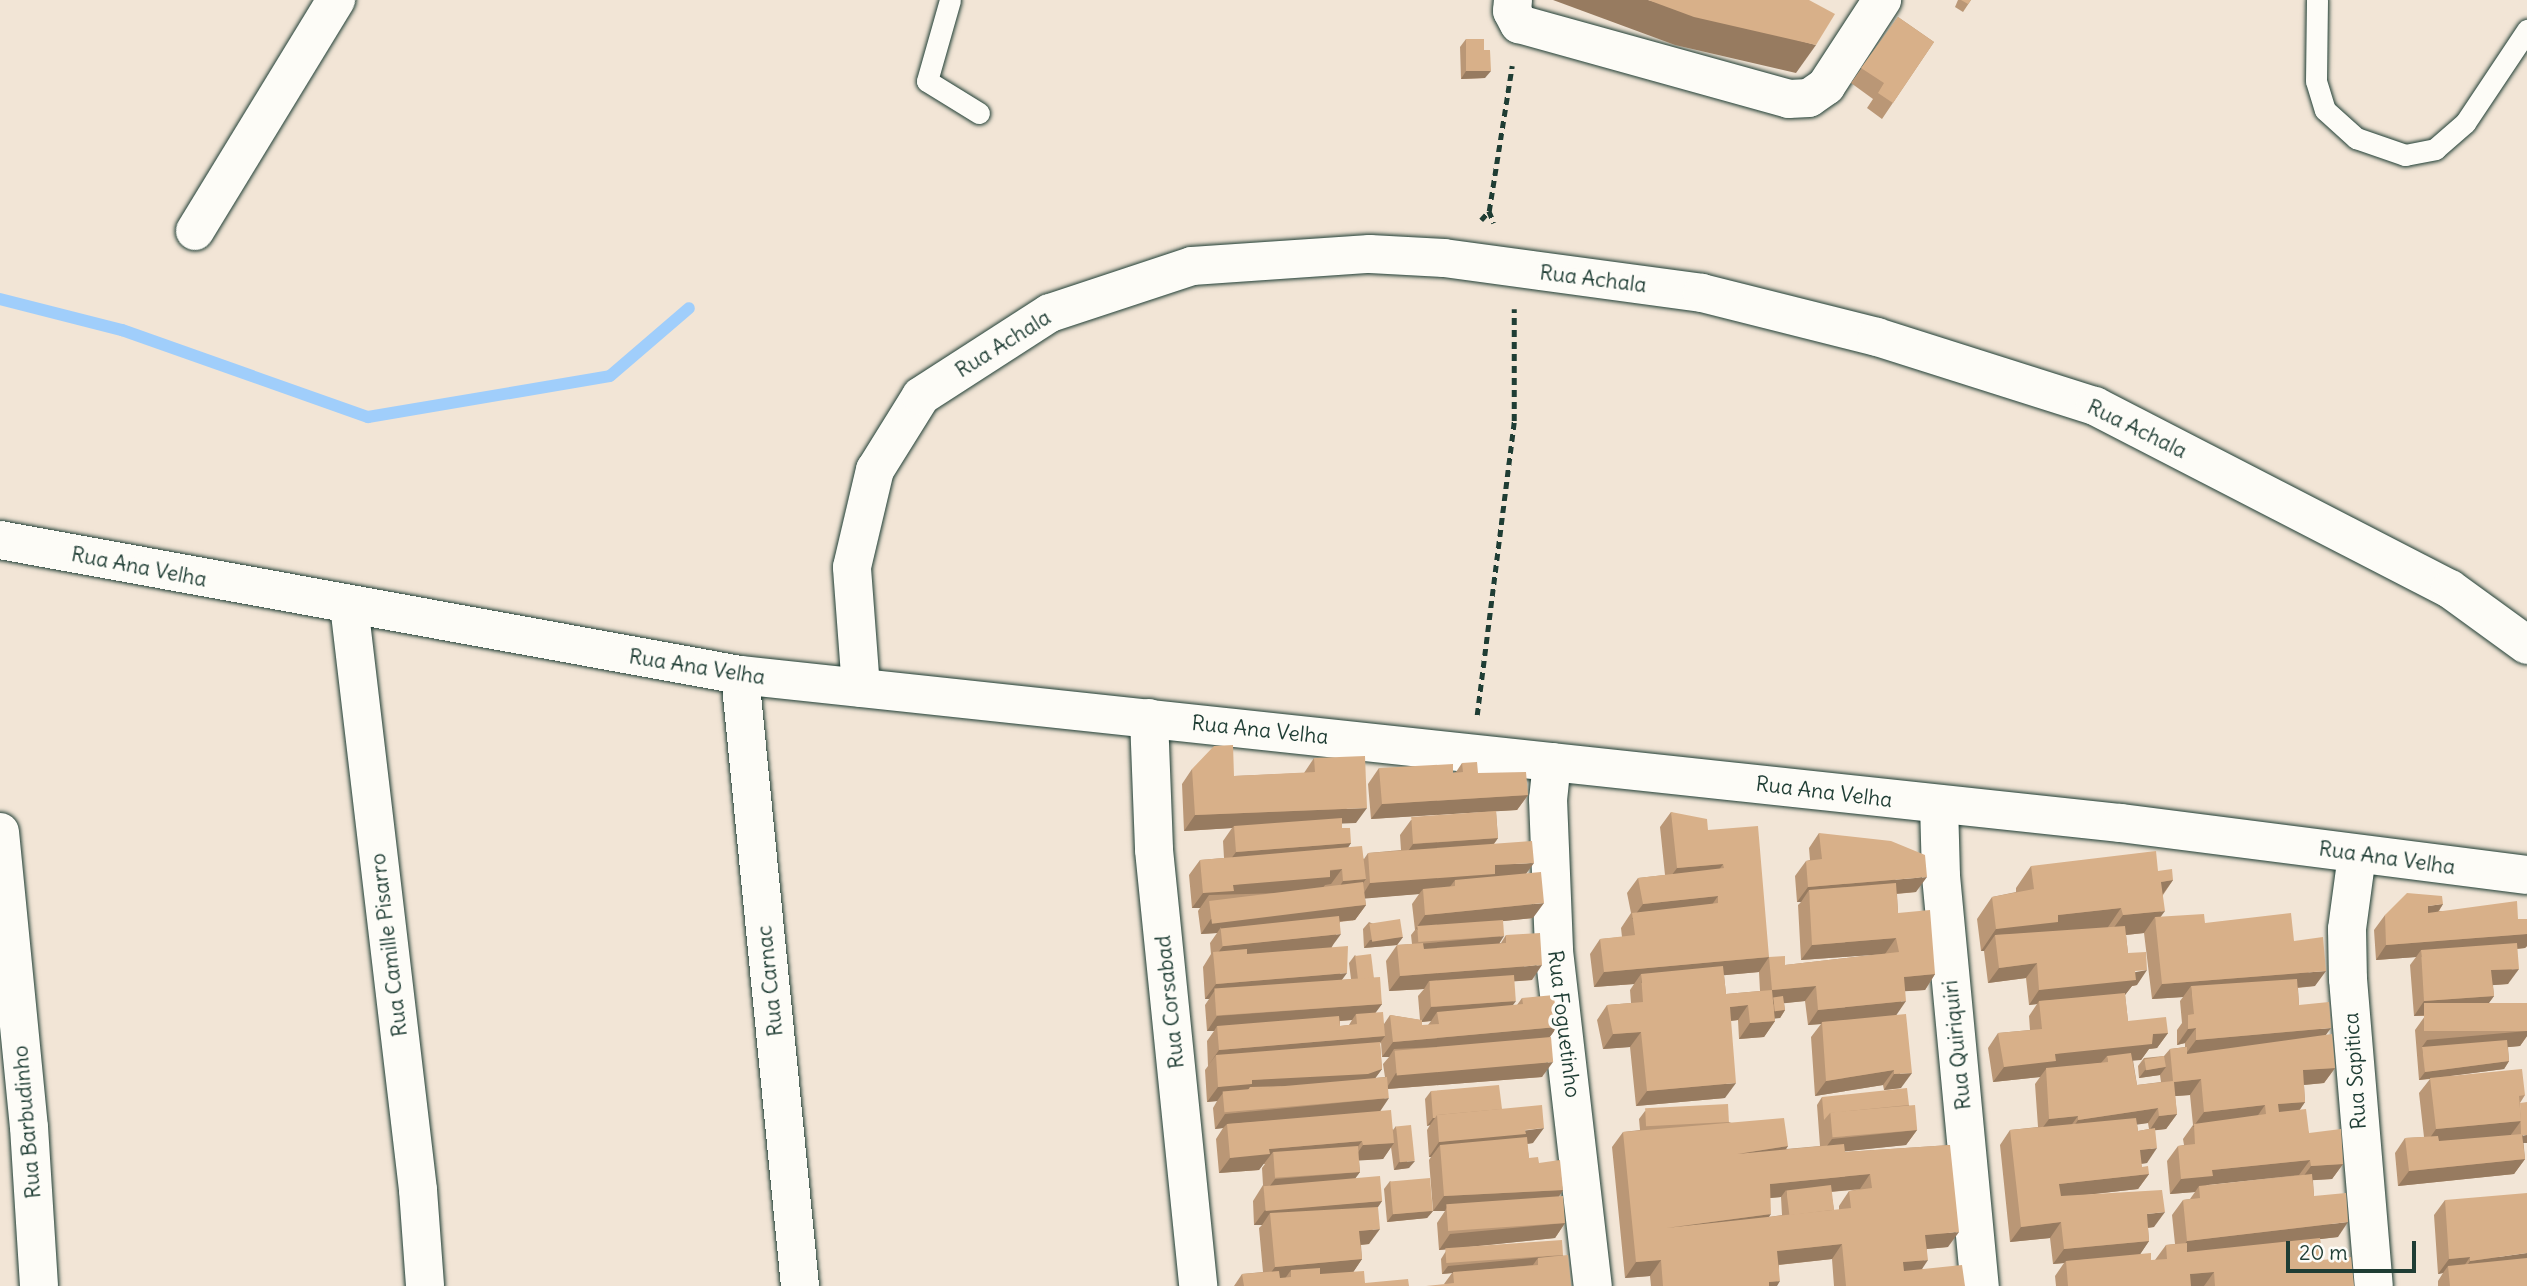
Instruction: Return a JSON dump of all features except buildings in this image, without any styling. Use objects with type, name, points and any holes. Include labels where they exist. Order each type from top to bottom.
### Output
[{"type":"street","points":[[195,231],[336,0]]},
{"type":"street","points":[[1516,12],[1789,99],[1810,98],[1826,86],[1882,0]]},
{"type":"street","name":"Rua Achala","points":[[861,688],[852,567],[876,470],[920,396],[1049,313],[1192,266],[1370,254],[1444,258],[1702,293],[1877,337],[2095,406],[2450,589],[2527,645]]},
{"type":"street","name":"Rua Ana Velha","points":[[0,540],[740,675],[1472,751],[2527,875]]},
{"type":"street","name":"Rua Camille Pisarro","points":[[349,605],[418,1190],[425,1286]]},
{"type":"street","name":"Rua Carnac","points":[[740,675],[800,1286]]},
{"type":"street","name":"Rua Corsabad","points":[[1149,718],[1154,850],[1198,1286]]},
{"type":"street","name":"Rua Foguetinho","points":[[1552,762],[1548,799],[1554,951],[1593,1286]]},
{"type":"street","name":"Rua Quiriquiri","points":[[1939,804],[1941,876],[1980,1286]]},
{"type":"street","name":"Rua Barbudinho","points":[[0,832],[29,1127],[39,1286]]},
{"type":"street","name":"Rua Sapitica","points":[[2357,855],[2347,929],[2348,979],[2374,1286]]},
{"type":"lane","points":[[950,0],[927,81],[979,113]]},
{"type":"lane","points":[[2317,0],[2316,81],[2325,110],[2356,138],[2405,155],[2435,149],[2465,123],[2527,30]]},
{"type":"path","points":[[1444,258],[1489,211],[1516,12]]},
{"type":"path","points":[[1472,751],[1514,421],[1511,268]]},
{"type":"waterway","points":[[0,299],[122,330],[368,417],[610,376],[689,308]]}]
